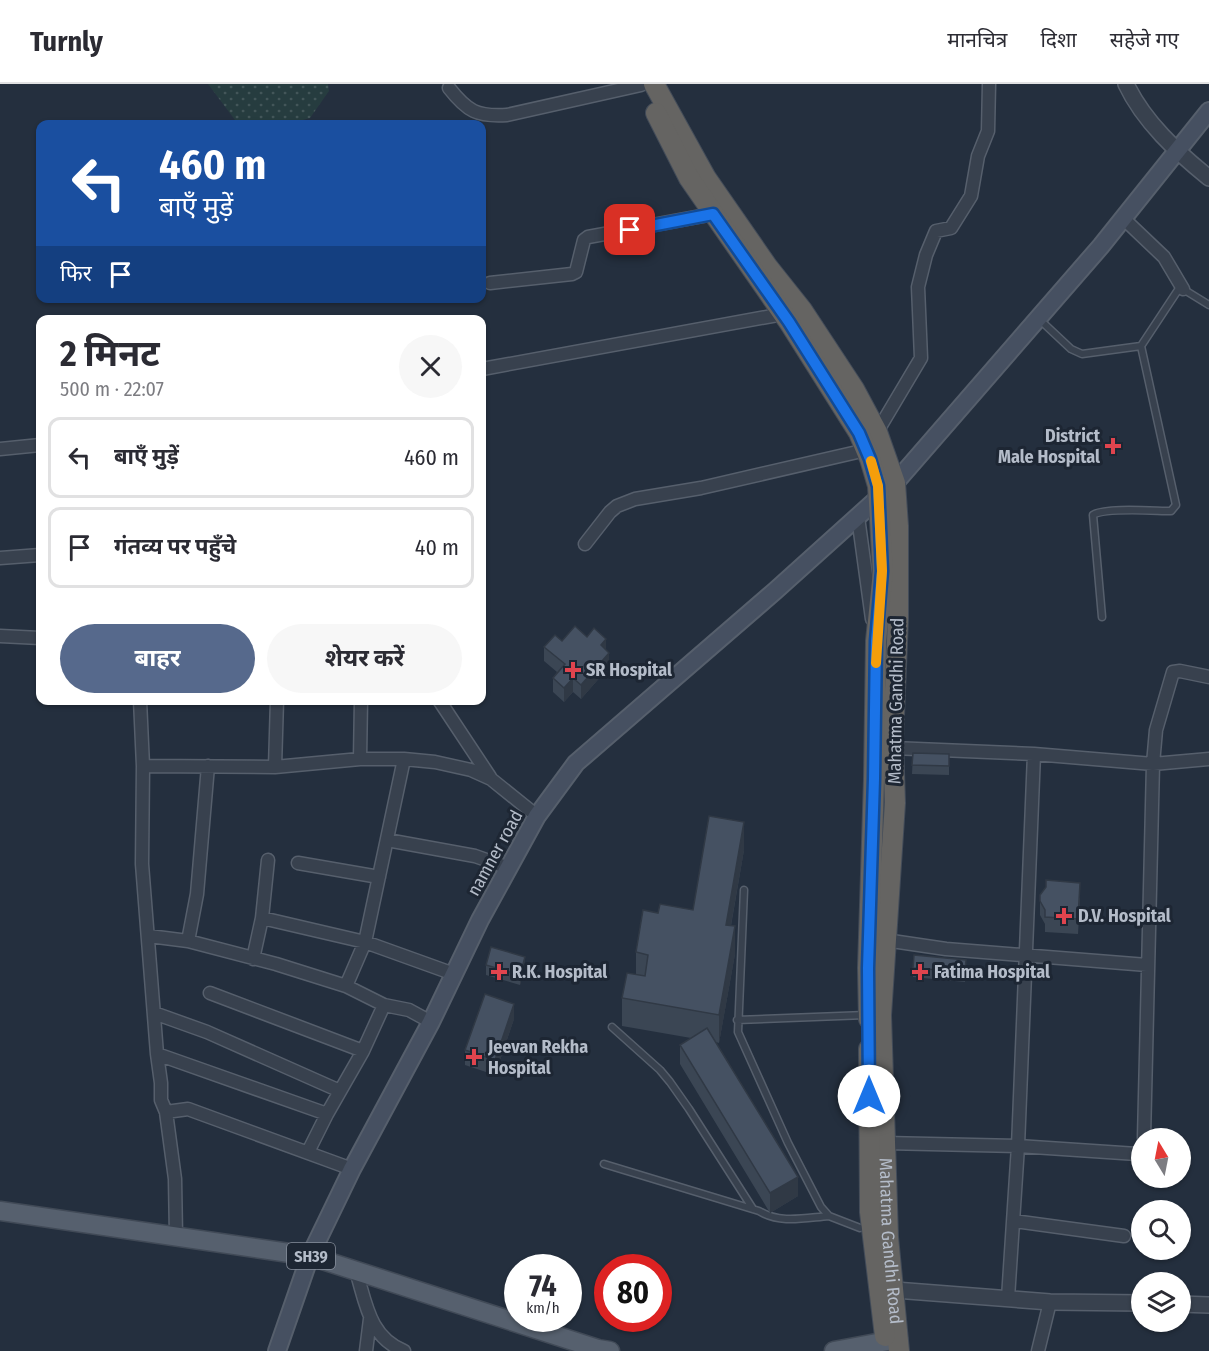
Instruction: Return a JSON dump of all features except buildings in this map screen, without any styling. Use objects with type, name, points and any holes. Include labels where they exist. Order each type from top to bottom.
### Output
[{"type":"highway","name":"Mahatma Gandhi Road","points":[[641,84],[689,178],[783,314],[859,433],[878,486],[882,571],[876,646],[869,1015],[870,1212],[887,1291]]},
{"type":"highway","name":"Mahatma Gandhi Road","points":[[654,84],[706,178],[767,266],[802,310],[854,389],[877,432],[895,483],[898,526],[898,618],[893,748],[895,803],[881,1015],[888,1237],[887,1291],[892,1346]]},
{"type":"main road","name":"namner road","points":[[278,1351],[310,1256],[352,1169],[537,816],[576,763],[775,591],[895,483],[1039,318],[1209,111]]},
{"type":"main road","name":"SH39","points":[[0,1211],[310,1256],[610,1351]]},
{"type":"main road","points":[[834,1351],[892,1346]]},
{"type":"street","points":[[449,88],[463,106],[472,111],[493,116],[507,115],[641,84]]},
{"type":"street","points":[[877,432],[921,358],[918,287],[926,255],[936,231],[951,228],[971,196],[980,149],[988,131],[988,84]]},
{"type":"street","points":[[1125,84],[1139,107],[1176,150],[1209,178]]},
{"type":"street","points":[[490,283],[572,274],[576,272],[584,240],[588,237],[713,214]]},
{"type":"street","points":[[1123,218],[1164,256],[1183,289]]},
{"type":"street","points":[[486,368],[783,314]]},
{"type":"street","points":[[0,449],[36,445]]},
{"type":"street","points":[[585,544],[610,512],[625,502],[701,488],[866,450]]},
{"type":"street","points":[[858,516],[876,646]]},
{"type":"street","points":[[0,558],[36,555]]},
{"type":"street","points":[[0,636],[36,638]]},
{"type":"street","points":[[1144,1128],[1156,730],[1173,672],[1180,671],[1209,677]]},
{"type":"street","points":[[140,705],[143,766],[142,864],[161,1100],[166,1112],[175,1179],[176,1236]]},
{"type":"street","points":[[275,767],[278,705]]},
{"type":"street","points":[[360,759],[361,705]]},
{"type":"street","points":[[442,705],[491,779]]},
{"type":"street","points":[[893,748],[1034,754],[1154,764],[1209,759]]},
{"type":"street","points":[[1008,1298],[1018,1146],[1034,754]]},
{"type":"street","points":[[143,766],[275,767],[360,759],[435,762],[471,770],[491,779],[537,816]]},
{"type":"street","points":[[346,986],[365,942],[404,759]]},
{"type":"street","points":[[188,941],[197,894],[208,766]]},
{"type":"street","points":[[387,840],[475,856],[509,868]]},
{"type":"street","points":[[254,959],[262,918],[268,860]]},
{"type":"street","points":[[298,863],[379,877]]},
{"type":"street","points":[[262,918],[365,942],[454,974]]},
{"type":"street","points":[[149,936],[188,941],[276,964],[346,986],[384,1005],[409,1010],[430,1022]]},
{"type":"street","points":[[885,948],[1026,954],[1148,965]]},
{"type":"street","points":[[210,993],[363,1051]]},
{"type":"street","points":[[308,1152],[363,1051],[384,1005]]},
{"type":"street","points":[[154,1012],[207,1032],[340,1091]]},
{"type":"street","points":[[157,1054],[327,1114]]},
{"type":"street","points":[[166,1112],[188,1109],[352,1169]]},
{"type":"street","points":[[885,1143],[1018,1146],[1131,1154]]},
{"type":"street","points":[[1014,1221],[1124,1236]]},
{"type":"street","points":[[356,1271],[370,1319],[384,1339],[392,1346],[404,1351]]},
{"type":"street","points":[[887,1291],[1050,1302],[1131,1303]]},
{"type":"street","points":[[1038,1351],[1050,1302]]},
{"type":"street","points":[[1191,1304],[1209,1305]]},
{"type":"street","points":[[366,1351],[370,1319]]},
{"type":"lane","points":[[1102,617],[1093,515],[1103,512],[1171,510],[1176,505],[1141,346],[1178,290],[1183,289],[1209,305]]},
{"type":"lane","points":[[1039,318],[1071,349],[1082,354],[1141,346]]},
{"type":"lane","points":[[744,890],[738,1032],[788,1143],[821,1207],[829,1216]]},
{"type":"lane","points":[[737,1020],[869,1015]]},
{"type":"lane","points":[[612,1027],[660,1070],[670,1082],[753,1209]]},
{"type":"lane","points":[[604,1164],[753,1209],[768,1217],[783,1220],[829,1216],[860,1228]]},
{"type":"green space","points":[[208,84],[328,84],[329,91],[310,118],[303,120],[235,120]]},
{"type":"slow traffic","points":[[871,461],[878,486],[882,571],[876,663]]},
{"type":"place","name":"District Male Hospital","points":[[1113,446]]},
{"type":"place","name":"SR Hospital","points":[[573,670]]},
{"type":"place","name":"D.V. Hospital","points":[[1064,916]]},
{"type":"place","name":"R.K. Hospital","points":[[499,972]]},
{"type":"place","name":"Fatima Hospital","points":[[920,972]]},
{"type":"place","name":"Jeevan Rekha Hospital","points":[[474,1057]]},
{"type":"route","points":[[630,230],[713,214],[789,322],[859,433],[878,486],[882,571],[876,641],[868,968],[869,1096]]}]
